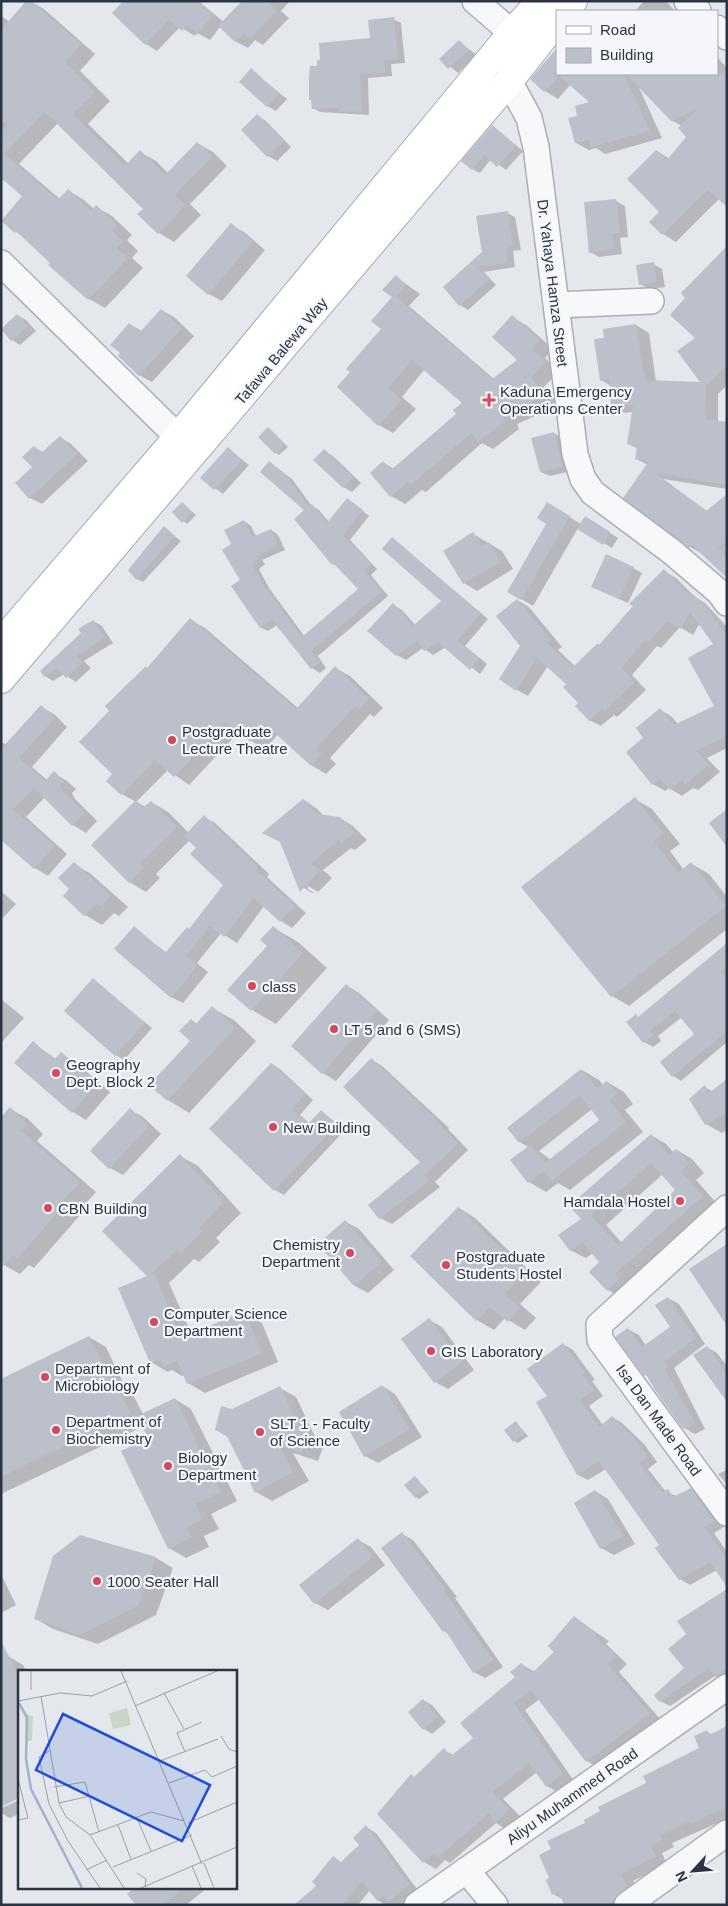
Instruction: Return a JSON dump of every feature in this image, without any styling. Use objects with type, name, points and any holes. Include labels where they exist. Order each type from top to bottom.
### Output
[{"type":"main road","name":"Tafawa Balewa Way","points":[[1,643],[178,437],[512,33],[541,1]]},
{"type":"main road","name":"Tafawa Balewa Way","points":[[1,679],[509,81],[556,21]]},
{"type":"street","points":[[474,1],[512,33]]},
{"type":"street","points":[[687,1],[697,10]]},
{"type":"street","name":"Dr. Yahaya Hamza Street","points":[[509,81],[529,118],[536,147],[575,454],[583,479],[593,493],[724,593]]},
{"type":"street","points":[[1,263],[178,437]]},
{"type":"street","points":[[556,305],[652,301]]},
{"type":"street","name":"Isa Dan Made Road","points":[[727,1208],[599,1325],[600,1340],[727,1513]]},
{"type":"street","name":"Aliyu Muhammed Road","points":[[416,1905],[727,1687]]},
{"type":"street","points":[[627,1905],[727,1833]]},
{"type":"street","points":[[466,1870],[494,1905]]},
{"type":"building","points":[[26,1],[31,1],[81,44],[65,62],[95,92],[73,114],[125,166],[140,150],[165,175],[197,142],[213,156],[175,195],[186,205],[158,234],[137,214],[143,209],[45,112],[4,154],[58,200],[68,189],[91,211],[96,205],[117,225],[112,231],[123,241],[117,248],[128,258],[88,300],[48,265],[50,263],[16,231],[15,233],[1,221],[22,196],[1,178],[1,133],[8,126],[1,120],[1,30]]},
{"type":"building","points":[[123,1],[197,1],[213,15],[198,34],[187,25],[182,31],[169,20],[145,45],[112,13]]},
{"type":"building","points":[[242,1],[267,1],[277,11],[250,39],[244,33],[235,42],[218,26]]},
{"type":"building","points":[[394,17],[398,59],[384,60],[385,73],[360,74],[362,111],[339,112],[339,108],[312,109],[311,100],[309,100],[310,66],[317,66],[317,60],[320,60],[319,43],[370,38],[368,20]]},
{"type":"building","points":[[459,40],[469,50],[448,69],[439,59]]},
{"type":"building","points":[[556,49],[557,79],[544,92],[530,79]]},
{"type":"building","points":[[251,68],[279,94],[267,107],[239,82]]},
{"type":"building","points":[[727,74],[727,207],[708,190],[662,235],[649,222],[659,212],[627,179],[656,150],[667,160],[686,137],[678,128],[698,108],[671,121],[627,75]]},
{"type":"building","points":[[558,75],[624,75],[650,131],[591,147],[589,140],[575,143],[568,118],[577,116],[575,106],[589,102]]},
{"type":"building","points":[[257,114],[284,141],[267,157],[241,130]]},
{"type":"building","points":[[492,125],[516,146],[497,167],[484,155],[472,170],[461,161]]},
{"type":"building","points":[[616,199],[620,233],[612,233],[614,249],[589,253],[584,202]]},
{"type":"building","points":[[508,211],[513,246],[506,247],[508,263],[478,267],[489,280],[459,306],[443,287],[482,252],[476,216]]},
{"type":"building","points":[[231,223],[253,242],[208,295],[186,276]]},
{"type":"building","points":[[727,246],[727,365],[706,386],[705,419],[727,422],[727,485],[655,473],[706,511],[727,494],[727,540],[718,547],[727,556],[727,578],[692,545],[689,548],[623,498],[649,461],[635,459],[637,446],[627,444],[633,405],[611,406],[609,378],[600,381],[594,339],[604,338],[603,329],[636,324],[645,380],[700,382],[677,351],[695,338],[670,315],[685,298],[681,293]]},
{"type":"building","points":[[654,262],[657,282],[639,285],[636,265]]},
{"type":"building","points":[[396,275],[406,285],[396,297],[492,379],[517,360],[492,337],[512,315],[540,340],[532,349],[546,362],[531,378],[543,391],[529,405],[528,403],[517,412],[504,416],[505,421],[478,442],[471,433],[411,485],[408,482],[390,497],[370,473],[383,461],[391,470],[456,414],[453,410],[462,403],[412,360],[388,388],[402,400],[378,426],[337,387],[350,372],[346,369],[381,329],[371,321],[392,297],[382,290]]},
{"type":"building","points":[[161,309],[182,328],[139,376],[118,356],[120,353],[110,345],[129,323],[140,332]]},
{"type":"building","points":[[17,314],[28,326],[11,341],[1,329]]},
{"type":"building","points":[[268,427],[285,444],[275,454],[258,437]]},
{"type":"building","points":[[554,432],[563,467],[540,472],[531,438]]},
{"type":"building","points":[[60,436],[77,454],[29,499],[15,483],[32,467],[22,457],[34,446],[41,453]]},
{"type":"building","points":[[228,447],[242,460],[214,490],[200,478]]},
{"type":"building","points":[[324,449],[353,477],[343,488],[313,460]]},
{"type":"building","points":[[269,461],[284,473],[309,506],[312,504],[327,523],[347,498],[363,510],[343,535],[371,564],[364,571],[382,591],[311,651],[320,663],[311,669],[272,620],[260,628],[231,586],[240,580],[222,550],[231,544],[224,530],[244,520],[252,537],[271,529],[278,546],[256,556],[258,559],[252,564],[261,582],[302,637],[358,589],[333,563],[332,565],[294,519],[304,510],[260,472]]},
{"type":"building","points":[[182,502],[192,512],[182,523],[172,512]]},
{"type":"building","points":[[547,502],[570,516],[521,600],[507,592],[546,524],[537,518]]},
{"type":"building","points":[[585,516],[610,532],[603,545],[577,529]]},
{"type":"building","points":[[164,526],[175,536],[136,580],[128,570]]},
{"type":"building","points":[[473,532],[482,546],[489,542],[501,562],[463,584],[443,551]]},
{"type":"building","points":[[392,537],[481,614],[457,640],[479,658],[470,670],[438,642],[424,651],[417,641],[396,656],[367,631],[393,603],[413,626],[441,601],[382,549]]},
{"type":"building","points":[[606,554],[634,567],[619,599],[591,587]]},
{"type":"building","points":[[664,569],[691,597],[693,594],[704,605],[727,636],[727,736],[696,751],[709,765],[685,785],[682,780],[670,790],[660,779],[652,785],[626,752],[643,738],[636,728],[660,708],[674,725],[714,706],[688,658],[713,644],[690,612],[681,629],[667,621],[649,642],[645,640],[621,668],[635,682],[605,711],[602,708],[589,721],[575,706],[578,703],[563,687],[566,684],[537,658],[516,691],[499,679],[520,646],[496,616],[517,599],[551,640],[547,643],[573,667],[598,643],[599,645],[633,606],[629,604]]},
{"type":"building","points":[[190,618],[296,709],[335,666],[369,699],[359,709],[355,706],[316,749],[322,754],[311,766],[265,724],[250,742],[226,722],[174,777],[155,760],[121,795],[106,781],[112,774],[79,742],[109,711],[105,706],[146,666],[147,668]]},
{"type":"building","points":[[93,620],[105,638],[77,656],[83,662],[66,678],[57,668],[44,677],[40,671],[81,633],[78,629]]},
{"type":"building","points":[[41,705],[55,718],[19,758],[45,781],[54,771],[64,781],[60,785],[62,790],[85,813],[72,826],[34,788],[13,809],[55,846],[34,869],[1,840],[1,749]]},
{"type":"building","points":[[635,797],[663,833],[654,841],[678,873],[691,862],[726,906],[611,997],[521,887]]},
{"type":"building","points":[[303,799],[317,814],[340,817],[355,832],[341,844],[339,840],[311,863],[320,870],[300,892],[280,842],[262,833]]},
{"type":"building","points":[[136,800],[143,808],[151,801],[177,827],[140,863],[144,867],[129,883],[91,845]]},
{"type":"building","points":[[727,809],[727,847],[709,823]]},
{"type":"building","points":[[204,815],[258,867],[256,870],[295,906],[280,922],[254,898],[224,937],[210,926],[186,956],[198,965],[171,998],[114,949],[134,926],[165,953],[187,927],[189,929],[223,885],[190,854],[196,848],[184,836]]},
{"type":"building","points":[[74,862],[111,896],[101,907],[97,903],[84,916],[63,896],[69,889],[58,878]]},
{"type":"building","points":[[273,926],[303,953],[251,1011],[227,990],[267,946],[260,940]]},
{"type":"building","points":[[727,943],[727,966],[721,971],[727,978],[727,1031],[672,1077],[660,1062],[694,1034],[675,1011],[650,1031],[654,1035],[643,1043],[626,1022],[636,1014],[638,1017]]},
{"type":"building","points":[[93,978],[145,1023],[115,1056],[64,1011]]},
{"type":"building","name":"LT 5 and 6 (SMS)","points":[[346,984],[377,1011],[322,1074],[291,1046]]},
{"type":"building","points":[[212,1006],[235,1028],[167,1101],[149,1085],[190,1041],[179,1031],[191,1019],[196,1024]]},
{"type":"building","name":"Geography Dept. Block 2","points":[[33,1041],[54,1060],[61,1052],[97,1084],[72,1113],[14,1063]]},
{"type":"building","points":[[371,1058],[438,1121],[458,1143],[425,1175],[429,1181],[379,1219],[368,1205],[420,1162],[343,1087]]},
{"type":"building","name":"New Building","points":[[271,1063],[305,1094],[292,1109],[308,1124],[321,1110],[337,1125],[274,1191],[209,1129]]},
{"type":"building","points":[[581,1069],[597,1088],[607,1081],[617,1093],[609,1100],[626,1122],[552,1181],[544,1171],[528,1183],[510,1160],[530,1145],[545,1163],[599,1120],[580,1095],[519,1143],[507,1128]]},
{"type":"building","points":[[727,1079],[727,1112],[705,1125],[689,1099],[705,1085],[709,1093]]},
{"type":"building","name":"CBN Building","points":[[10,1107],[28,1124],[21,1131],[80,1182],[62,1202],[65,1204],[17,1259],[13,1255],[1,1268],[1,1117]]},
{"type":"building","points":[[130,1108],[149,1126],[109,1169],[90,1151]]},
{"type":"building","name":"Hamdala Hostel","points":[[651,1134],[669,1155],[676,1149],[690,1164],[681,1171],[703,1196],[615,1274],[619,1279],[607,1291],[589,1272],[599,1262],[582,1242],[570,1251],[558,1235],[581,1219],[569,1206]],"holes":[[[651,1163],[675,1190],[618,1245],[591,1216]]]},
{"type":"building","points":[[180,1154],[224,1202],[199,1228],[203,1231],[181,1253],[178,1249],[151,1274],[154,1273],[181,1338],[244,1311],[262,1353],[187,1384],[177,1361],[163,1367],[160,1359],[150,1363],[118,1288],[147,1276],[102,1231]]},
{"type":"building","name":"Postgraduate Students Hostel","points":[[458,1207],[526,1272],[504,1294],[520,1308],[508,1322],[490,1307],[476,1321],[410,1256]]},
{"type":"building","name":"Chemistry Department","points":[[345,1220],[382,1262],[354,1286],[318,1244]]},
{"type":"building","points":[[727,1244],[727,1326],[689,1269]]},
{"type":"building","points":[[668,1297],[696,1338],[664,1362],[668,1367],[665,1369],[695,1423],[683,1429],[646,1374],[644,1376],[615,1337],[628,1328],[642,1347],[670,1327],[655,1305]]},
{"type":"building","name":"GIS Laboratory","points":[[429,1318],[462,1362],[434,1383],[401,1339]]},
{"type":"building","points":[[89,1336],[112,1383],[115,1382],[131,1414],[1,1477],[1,1379]]},
{"type":"building","points":[[563,1343],[586,1374],[583,1375],[594,1390],[580,1400],[599,1427],[612,1416],[633,1437],[648,1456],[639,1463],[662,1492],[668,1489],[673,1497],[691,1488],[715,1521],[704,1527],[727,1559],[727,1587],[710,1562],[679,1580],[655,1548],[659,1545],[599,1461],[577,1475],[536,1402],[547,1396],[527,1369]]},
{"type":"building","points":[[707,1346],[727,1373],[727,1402],[693,1355]]},
{"type":"building","points":[[382,1385],[410,1429],[364,1457],[339,1412]]},
{"type":"building","name":"SLT 1 - Faculty of Science","points":[[280,1386],[302,1433],[308,1435],[302,1453],[279,1445],[293,1472],[255,1493],[226,1434],[215,1430],[221,1406],[232,1409]]},
{"type":"building","name":"Biology Department","points":[[175,1398],[221,1492],[195,1504],[202,1519],[187,1527],[192,1537],[168,1549],[121,1451],[148,1438],[137,1416]]},
{"type":"building","points":[[516,1421],[525,1434],[513,1442],[504,1430]]},
{"type":"building","points":[[415,1476],[426,1489],[415,1498],[404,1485]]},
{"type":"building","points":[[595,1490],[623,1536],[600,1549],[574,1503]]},
{"type":"building","points":[[402,1532],[446,1590],[444,1591],[493,1660],[473,1673],[445,1630],[443,1632],[381,1548]]},
{"type":"building","name":"1000 Seater Hall","points":[[80,1535],[156,1557],[139,1605],[80,1635],[34,1619],[53,1556]]},
{"type":"building","points":[[358,1538],[373,1557],[314,1604],[299,1585]]},
{"type":"building","points":[[727,1589],[727,1669],[715,1677],[709,1668],[659,1702],[654,1695],[684,1668],[668,1649],[686,1634],[677,1621]]},
{"type":"building","points":[[574,1616],[598,1634],[595,1637],[616,1656],[608,1665],[650,1713],[586,1762],[531,1690],[514,1703],[563,1774],[546,1787],[529,1763],[492,1792],[509,1809],[495,1824],[489,1813],[437,1858],[434,1853],[423,1863],[377,1814],[411,1774],[414,1777],[444,1748],[451,1756],[473,1738],[460,1723],[515,1677],[510,1672],[521,1663],[532,1673],[554,1652],[548,1646]]},
{"type":"building","points":[[1,1641],[18,1674],[18,1798],[1,1807]]},
{"type":"building","points":[[423,1699],[438,1717],[423,1730],[408,1712]]},
{"type":"building","points":[[727,1726],[727,1806],[691,1824],[690,1821],[660,1836],[662,1840],[650,1846],[656,1856],[621,1874],[628,1887],[614,1900],[604,1905],[564,1905],[559,1892],[552,1895],[546,1880],[549,1878],[539,1855],[551,1849],[547,1841],[585,1823],[584,1820],[600,1811],[598,1807],[646,1783],[643,1776],[699,1748],[694,1736],[707,1730],[709,1735]]},
{"type":"building","points":[[366,1825],[410,1885],[387,1902],[384,1895],[377,1901],[362,1881],[343,1905],[294,1905],[316,1886],[312,1882],[333,1856],[341,1862],[359,1845],[353,1838]]},
{"type":"building","points":[[134,1888],[184,1888],[164,1905],[136,1905],[127,1894]]},
{"type":"place","name":"Kaduna Emergency Operations Center","points":[[489,400]]},
{"type":"place","name":"Postgraduate Lecture Theatre","points":[[172,740]]},
{"type":"place","name":"class","points":[[252,986]]},
{"type":"place","name":"LT 5 and 6 (SMS)","points":[[334,1029]]},
{"type":"place","name":"Geography Dept. Block 2","points":[[56,1073]]},
{"type":"place","name":"New Building","points":[[273,1127]]},
{"type":"place","name":"Hamdala Hostel","points":[[680,1201]]},
{"type":"place","name":"CBN Building","points":[[48,1208]]},
{"type":"place","name":"Chemistry Department","points":[[350,1253]]},
{"type":"place","name":"Postgraduate Students Hostel","points":[[446,1265]]},
{"type":"place","name":"Computer Science Department","points":[[154,1322]]},
{"type":"place","name":"GIS Laboratory","points":[[431,1351]]},
{"type":"place","name":"Department of Microbiology","points":[[45,1377]]},
{"type":"place","name":"Department of Biochemistry","points":[[56,1430]]},
{"type":"place","name":"SLT 1 - Faculty of Science","points":[[260,1432]]},
{"type":"place","name":"Biology Department","points":[[168,1466]]},
{"type":"place","name":"1000 Seater Hall","points":[[97,1581]]}]
